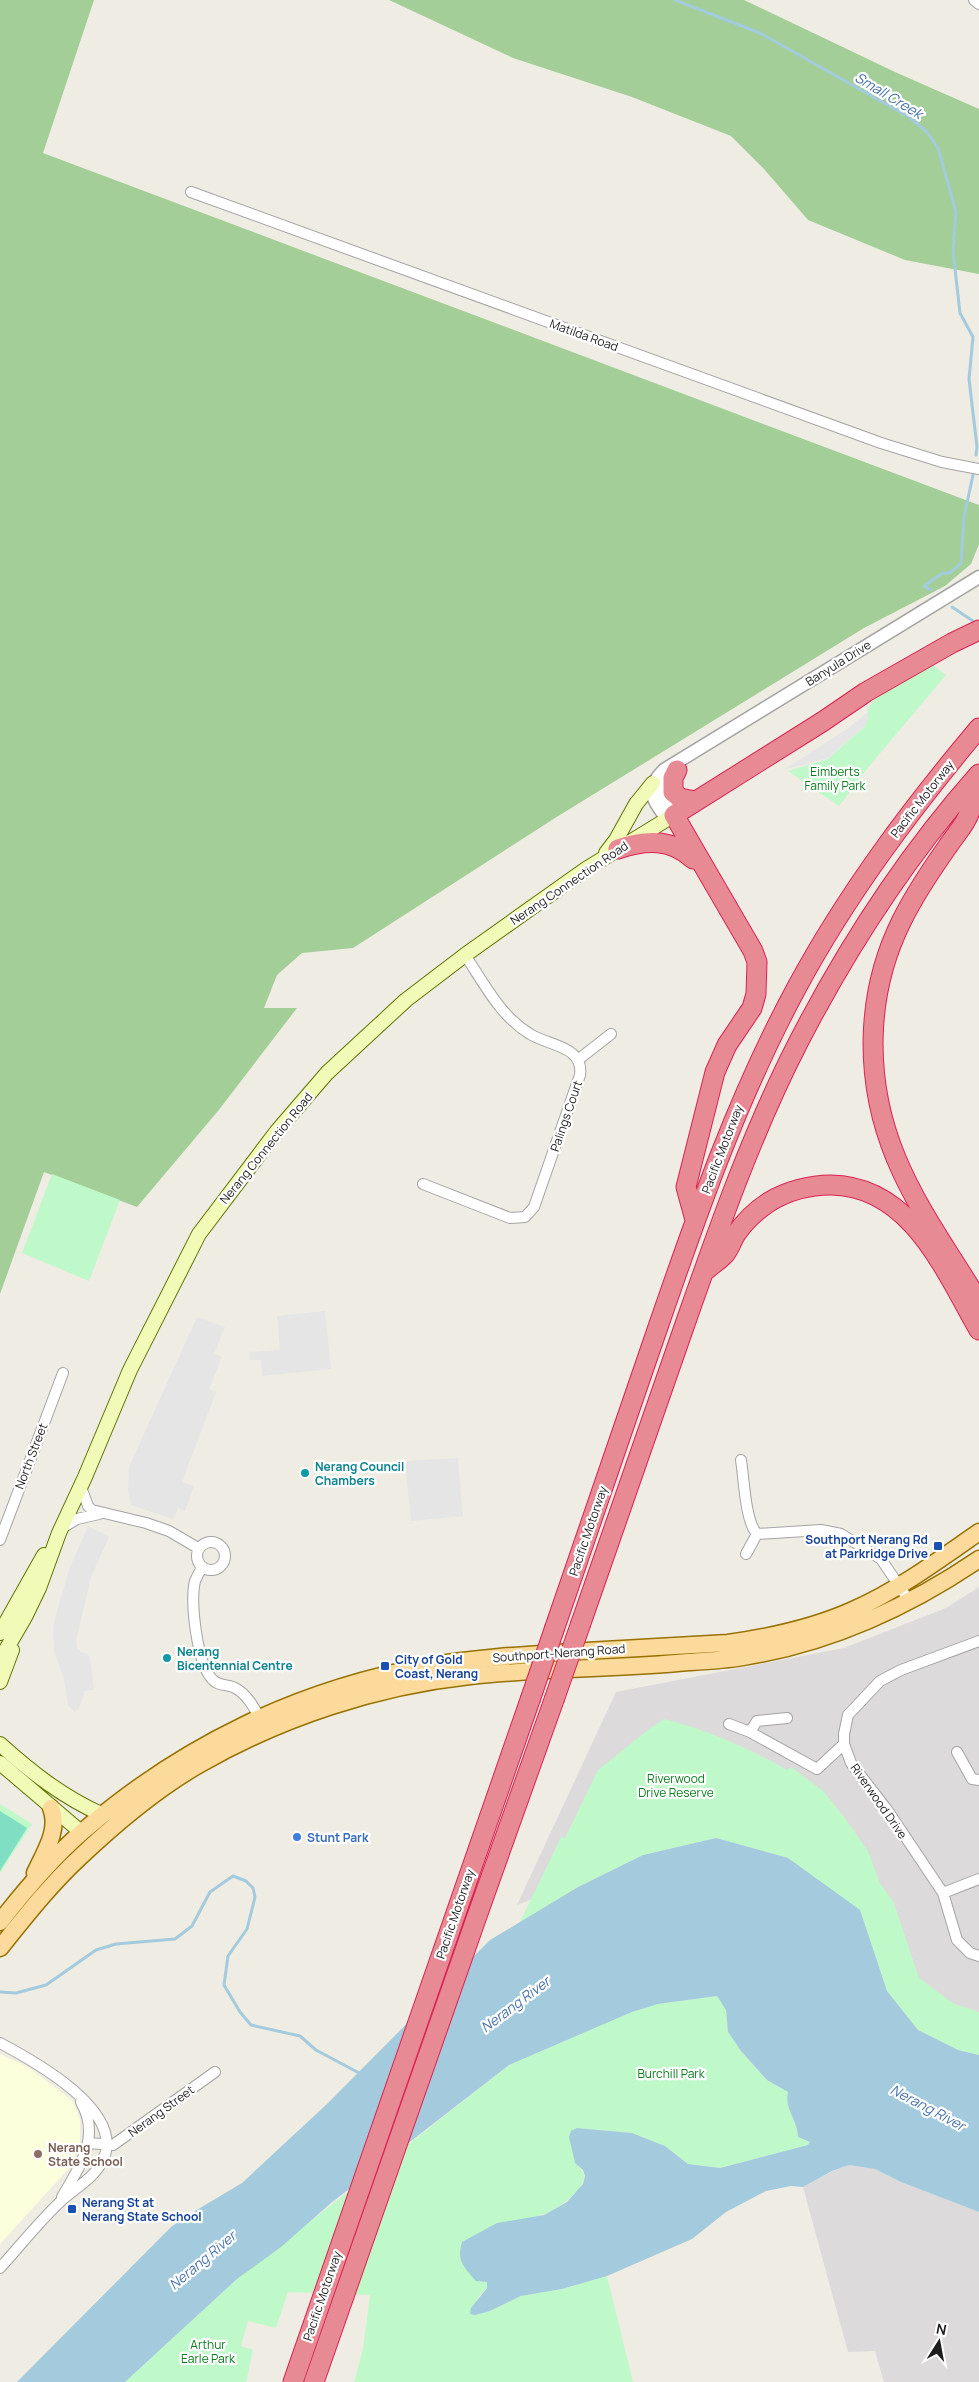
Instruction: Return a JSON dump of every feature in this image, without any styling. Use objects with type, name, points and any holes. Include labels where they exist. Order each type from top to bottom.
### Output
[{"type":"highway","points":[[670,817],[840,710],[862,694],[979,630]]},
{"type":"highway","name":"Pacific Motorway","points":[[293,2382],[695,1220],[743,1096],[798,986],[838,918],[897,830],[979,728]]},
{"type":"highway","points":[[677,770],[673,778],[673,792],[680,798],[696,801]]},
{"type":"highway","points":[[978,775],[970,813],[919,890],[889,949],[875,1007],[872,1038],[878,1104],[896,1159],[926,1214],[979,1302]]},
{"type":"highway","name":"Pacific Motorway","points":[[314,2382],[704,1272],[753,1140],[820,1001],[885,896],[918,850],[978,775]]},
{"type":"highway","points":[[670,817],[693,859]]},
{"type":"highway","points":[[670,817],[753,951],[757,962],[758,978],[752,1008],[727,1045],[715,1072],[686,1187],[695,1220]]},
{"type":"highway","points":[[618,848],[640,843],[658,842],[678,847],[706,873]]},
{"type":"highway","points":[[704,1272],[725,1254],[743,1226],[771,1201],[810,1187],[831,1185],[851,1187],[880,1198],[908,1218],[928,1243],[979,1330]]},
{"type":"main road","points":[[599,860],[616,840],[636,804],[653,783]]},
{"type":"main road","name":"Nerang Connection Road","points":[[0,1660],[25,1617],[48,1566],[60,1531],[130,1370],[199,1234],[277,1131],[327,1073],[406,1000],[465,955],[599,860],[670,817]]},
{"type":"main road","name":"Nerang Connection Road","points":[[0,1633],[49,1546],[60,1531]]},
{"type":"main road","name":"Southport-Nerang Road","points":[[0,1948],[108,1820],[182,1758],[259,1716],[340,1686],[427,1666],[491,1657],[728,1642],[772,1636],[853,1610],[900,1584],[979,1532]]},
{"type":"main road","name":"Southport-Nerang Road","points":[[108,1820],[144,1802],[200,1764],[267,1732],[317,1711],[362,1697],[469,1676],[742,1658],[829,1636],[880,1617],[910,1602],[979,1559]]},
{"type":"main road","points":[[0,1682],[25,1617]]},
{"type":"main road","points":[[0,1744],[35,1776],[53,1789],[108,1820],[96,1833],[81,1832],[0,1762]]},
{"type":"main road","points":[[29,1887],[52,1834],[54,1816],[51,1808]]},
{"type":"main road","points":[[0,1922],[29,1887],[81,1832]]},
{"type":"street","points":[[974,0],[979,4]]},
{"type":"street","name":"Matilda Road","points":[[191,192],[881,443],[942,462],[979,469]]},
{"type":"street","name":"Banyula Drive","points":[[653,783],[664,770],[979,577]]},
{"type":"street","name":"Banyula Drive","points":[[670,817],[662,791],[666,781],[698,750]]},
{"type":"street","points":[[653,783],[654,800],[670,817]]},
{"type":"street","points":[[465,955],[513,1023],[537,1039],[575,1054],[579,1059],[611,1034]]},
{"type":"street","name":"Palings Court","points":[[423,1184],[510,1218],[525,1217],[534,1207],[580,1075],[582,1064],[579,1059]]},
{"type":"street","name":"North Street","points":[[0,1540],[63,1373]]},
{"type":"street","points":[[741,1460],[752,1527],[757,1534]]},
{"type":"street","points":[[81,1486],[89,1508],[100,1514],[146,1523],[169,1532],[198,1548]]},
{"type":"street","points":[[60,1531],[77,1518],[100,1514]]},
{"type":"street","points":[[757,1534],[821,1530],[841,1534],[880,1559],[900,1584],[910,1602]]},
{"type":"street","points":[[746,1554],[757,1534]]},
{"type":"street","points":[[207,1542],[217,1542],[223,1548],[226,1555],[224,1563],[218,1569],[210,1570],[202,1567],[196,1555],[198,1548],[207,1542]]},
{"type":"street","points":[[202,1567],[194,1589],[197,1638],[204,1665],[210,1678],[217,1684],[232,1686],[241,1692],[259,1716],[267,1732]]},
{"type":"street","points":[[729,1724],[750,1732],[817,1769],[844,1744],[848,1715],[880,1681],[901,1670],[979,1641]]},
{"type":"street","points":[[750,1732],[757,1721],[786,1718]]},
{"type":"street","name":"Riverwood Drive","points":[[844,1744],[851,1763],[888,1811],[943,1893],[957,1940],[970,1953],[979,1956]]},
{"type":"street","points":[[957,1752],[972,1779],[979,1780]]},
{"type":"street","points":[[943,1893],[979,1879]]},
{"type":"street","points":[[0,2044],[32,2060],[69,2088],[98,2117],[102,2124],[106,2146],[102,2161],[86,2180],[59,2202],[0,2268]]},
{"type":"street","name":"Nerang Street","points":[[106,2146],[123,2140],[214,2072]]},
{"type":"street","points":[[59,2202],[85,2156],[89,2143],[90,2126],[87,2114],[82,2104],[69,2088]]},
{"type":"street","points":[[89,2143],[106,2146]]},
{"type":"shaded area","points":[[868,712],[865,726],[828,758],[785,769],[847,729]]},
{"type":"shaded area","points":[[325,1311],[331,1369],[262,1376],[261,1360],[250,1360],[249,1352],[280,1350],[277,1316]]},
{"type":"shaded area","points":[[197,1317],[225,1327],[214,1354],[222,1357],[209,1389],[216,1392],[182,1482],[194,1486],[185,1511],[178,1508],[173,1519],[131,1505],[128,1491],[129,1467]]},
{"type":"shaded area","points":[[458,1458],[463,1516],[411,1521],[405,1461]]},
{"type":"shaded area","points":[[88,1526],[109,1537],[91,1577],[76,1641],[77,1648],[81,1652],[88,1654],[90,1658],[94,1690],[85,1691],[79,1708],[74,1712],[68,1705],[64,1679],[54,1651],[53,1626],[69,1570]]},
{"type":"shaded area","points":[[979,1587],[979,2044],[706,1830],[517,1905],[616,1692],[844,1648],[946,1608]]},
{"type":"shaded area","name":"Nerang State School","points":[[0,2054],[28,2067],[73,2101],[80,2120],[80,2142],[71,2166],[0,2244]]},
{"type":"shaded area","points":[[849,2165],[875,2169],[901,2182],[979,2212],[979,2382],[884,2382],[875,2351],[848,2352],[803,2187]]},
{"type":"green space","points":[[0,0],[94,0],[43,153],[979,505],[979,544],[971,564],[945,586],[864,628],[555,818],[353,948],[302,953],[277,975],[264,1008],[297,1008],[218,1111],[137,1207],[44,1172],[0,1294]]},
{"type":"green space","points":[[389,0],[744,0],[895,72],[979,109],[979,274],[905,260],[808,220],[764,169],[731,136],[632,97],[513,58]]},
{"type":"green space","name":"Eimberts Family Park","points":[[930,663],[946,675],[866,770],[839,806],[788,771],[828,759],[865,726],[869,707],[880,692]]},
{"type":"green space","points":[[52,1174],[120,1200],[89,1281],[22,1253]]},
{"type":"green space","name":"Riverwood Drive Reserve","points":[[664,1719],[727,1740],[787,1770],[791,1767],[823,1791],[868,1851],[880,1883],[894,1903],[919,1978],[954,2004],[979,2012],[979,2055],[958,2050],[918,2030],[887,1991],[860,1910],[788,1858],[716,1838],[643,1855],[578,1887],[520,1922],[561,1837],[565,1838],[598,1770]]},
{"type":"green space","points":[[0,1804],[32,1824],[0,1873]]},
{"type":"green space","points":[[0,1811],[27,1828],[0,1871]]},
{"type":"green space","name":"Burchill Park","points":[[717,1996],[726,2010],[728,2032],[741,2051],[767,2080],[788,2092],[789,2109],[798,2137],[810,2142],[808,2145],[720,2168],[688,2164],[665,2146],[632,2133],[577,2128],[575,2163],[583,2173],[584,2180],[577,2191],[559,2206],[539,2216],[500,2224],[487,2229],[476,2281],[487,2282],[487,2288],[479,2296],[470,2314],[490,2311],[521,2296],[562,2289],[607,2276],[633,2382],[354,2382],[363,2349],[370,2295],[288,2292],[276,2328],[248,2321],[241,2346],[253,2350],[246,2382],[125,2382],[237,2279],[509,2065],[632,2012],[658,2004]]},
{"type":"water","name":"Nerang River","points":[[716,1838],[788,1858],[860,1910],[887,1991],[918,2030],[958,2050],[979,2055],[979,2212],[901,2182],[875,2169],[849,2165],[832,2171],[803,2187],[791,2186],[766,2191],[726,2212],[692,2239],[607,2276],[562,2289],[521,2296],[490,2311],[475,2315],[470,2314],[471,2308],[487,2288],[487,2282],[476,2281],[465,2268],[460,2254],[462,2242],[497,2223],[544,2215],[567,2202],[583,2184],[585,2176],[583,2170],[575,2163],[569,2137],[571,2131],[577,2128],[632,2133],[665,2146],[688,2164],[720,2168],[808,2145],[810,2142],[798,2137],[789,2109],[788,2092],[767,2080],[741,2051],[728,2032],[726,2010],[717,1996],[658,2004],[632,2012],[509,2065],[331,2203],[281,2247],[237,2279],[125,2382],[17,2382],[171,2227],[242,2183],[328,2103],[490,1940],[578,1887],[643,1855]]},
{"type":"waterway","name":"Small Creek","points":[[675,0],[760,33],[909,117],[927,132],[938,148],[956,212],[953,251],[960,313],[973,337],[969,379],[977,447],[976,455]]},
{"type":"waterway","name":"Small Creek","points":[[931,590],[924,586],[943,573],[950,573],[961,563],[964,517],[973,475]]},
{"type":"waterway","name":"Small Creek","points":[[952,607],[973,621]]},
{"type":"waterway","points":[[0,1992],[16,1993],[46,1985],[96,1950],[116,1944],[175,1939],[192,1926],[210,1892],[233,1876],[246,1881],[253,1888],[255,1897],[247,1929],[228,1956],[224,1985],[240,2012],[251,2025],[300,2036],[316,2050],[361,2074]]},
{"type":"place","name":"Nerang Council Chambers","points":[[305,1473]]},
{"type":"place","name":"Southport Nerang Rd at Parkridge Drive","points":[[938,1546]]},
{"type":"place","name":"Nerang Bicentennial Centre","points":[[167,1658]]},
{"type":"place","name":"City of Gold Coast, Nerang","points":[[385,1666]]},
{"type":"place","name":"Stunt Park","points":[[297,1837]]},
{"type":"place","name":"Nerang State School","points":[[38,2154]]},
{"type":"place","name":"Nerang St at Nerang State School","points":[[72,2209]]},
{"type":"park label","name":"Arthur Earle Park","points":[[208,2351]]}]
